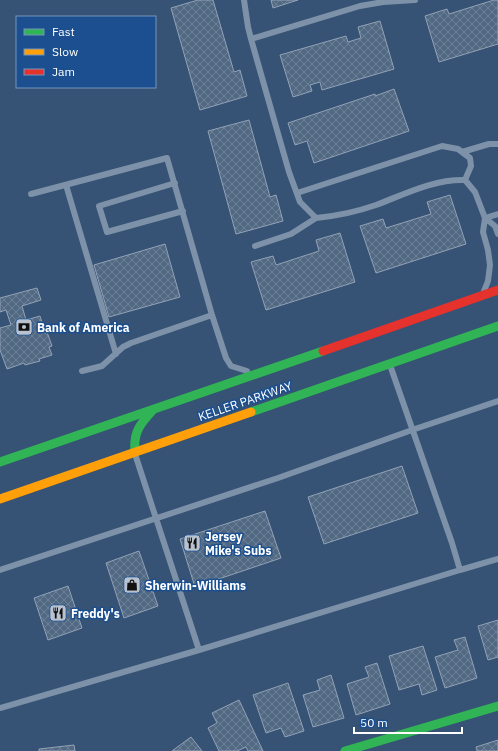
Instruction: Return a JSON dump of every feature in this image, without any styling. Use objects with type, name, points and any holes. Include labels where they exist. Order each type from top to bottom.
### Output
[{"type":"main road","name":"KELLER PARKWAY","points":[[0,462],[498,290]]},
{"type":"main road","name":"KELLER PARKWAY","points":[[0,499],[498,326]]},
{"type":"main road","points":[[135,452],[133,442],[138,427],[155,408]]},
{"type":"main road","points":[[344,751],[498,706]]},
{"type":"lane","points":[[244,0],[251,39],[287,165],[300,202],[316,218]]},
{"type":"lane","points":[[251,39],[360,6],[383,2],[415,0]]},
{"type":"lane","points":[[462,152],[489,144],[498,144]]},
{"type":"lane","points":[[297,193],[442,146],[458,149],[470,158],[471,166],[465,180]]},
{"type":"lane","points":[[31,194],[167,158],[212,315],[226,358],[231,366],[254,374]]},
{"type":"lane","points":[[255,246],[291,234],[316,218],[339,216],[375,205],[418,188],[451,180],[465,180]]},
{"type":"lane","points":[[465,180],[475,192],[485,218],[483,232],[490,265],[488,281],[483,295]]},
{"type":"lane","points":[[175,183],[99,206],[108,232],[183,211]]},
{"type":"lane","points":[[66,185],[116,354]]},
{"type":"lane","points":[[485,218],[498,214]]},
{"type":"lane","points":[[485,218],[495,226],[498,234]]},
{"type":"lane","points":[[82,371],[102,366],[122,347],[130,343],[212,315]]},
{"type":"lane","points":[[389,364],[452,543],[460,570]]},
{"type":"lane","points":[[0,570],[156,517],[278,478],[498,401]]},
{"type":"lane","points":[[135,452],[199,650]]},
{"type":"lane","points":[[0,708],[199,650],[460,570],[498,560]]},
{"type":"building","points":[[198,0],[213,0],[234,72],[240,70],[247,96],[200,110],[171,8]]},
{"type":"building","points":[[271,0],[298,0],[273,8]]},
{"type":"building","points":[[498,0],[498,44],[439,62],[425,16],[447,9],[449,14]]},
{"type":"building","points":[[380,21],[394,69],[322,90],[320,82],[310,85],[312,91],[293,97],[280,55],[346,36],[348,42],[361,38],[358,27]]},
{"type":"building","points":[[394,89],[409,131],[314,163],[307,141],[295,145],[288,123]]},
{"type":"building","points":[[249,120],[270,197],[276,195],[283,221],[236,234],[208,131]]},
{"type":"building","points":[[450,195],[466,244],[376,273],[360,226],[383,219],[386,228],[431,214],[427,202]]},
{"type":"building","points":[[340,233],[355,282],[266,310],[251,262],[273,256],[276,265],[319,251],[316,240]]},
{"type":"building","points":[[165,244],[180,297],[109,317],[94,265]]},
{"type":"building","name":"Bank of America","points":[[37,288],[41,300],[22,306],[26,320],[40,316],[45,333],[47,332],[52,346],[49,347],[52,355],[39,359],[40,361],[25,365],[24,363],[7,369],[0,350],[0,328],[11,325],[6,310],[0,312],[0,298]]},
{"type":"building","points":[[402,466],[418,513],[324,544],[308,497]]},
{"type":"building","points":[[265,511],[281,558],[195,587],[180,539]]},
{"type":"building","name":"Sherwin-Williams","points":[[139,551],[158,606],[124,618],[106,563]]},
{"type":"building","name":"Freddy's","points":[[68,586],[82,628],[48,640],[34,598]]},
{"type":"building","points":[[498,620],[498,657],[488,660],[478,626]]},
{"type":"building","points":[[465,637],[477,678],[445,688],[435,657],[458,650],[454,640]]},
{"type":"building","points":[[423,646],[437,690],[422,695],[419,684],[399,690],[389,656]]},
{"type":"building","points":[[377,663],[390,704],[356,715],[347,684],[369,677],[365,667]]},
{"type":"building","points":[[331,675],[344,718],[313,727],[303,695],[320,690],[317,680]]},
{"type":"building","points":[[288,683],[304,731],[285,737],[281,728],[266,733],[253,695]]},
{"type":"building","points":[[239,700],[263,751],[248,751],[246,747],[237,751],[219,751],[208,728],[217,723],[212,713]]},
{"type":"building","points":[[191,737],[202,751],[172,751]]},
{"type":"building","points":[[498,740],[498,751],[477,751],[476,747]]},
{"type":"building","points":[[74,745],[75,751],[39,751],[39,749]]},
{"type":"traffic: fast","points":[[251,412],[498,326]]},
{"type":"traffic: fast","points":[[0,462],[323,351]]},
{"type":"traffic: fast","points":[[135,452],[135,438],[139,428],[154,409]]},
{"type":"traffic: fast","points":[[345,751],[498,706]]},
{"type":"traffic: slow","points":[[0,499],[251,412]]},
{"type":"traffic: jam","points":[[323,351],[498,290]]},
{"type":"place","name":"Bank of America","points":[[24,327]]},
{"type":"place","name":"Jersey Mike's Subs","points":[[192,543]]},
{"type":"place","name":"Sherwin-Williams","points":[[132,585]]},
{"type":"place","name":"Freddy's","points":[[58,613]]}]
